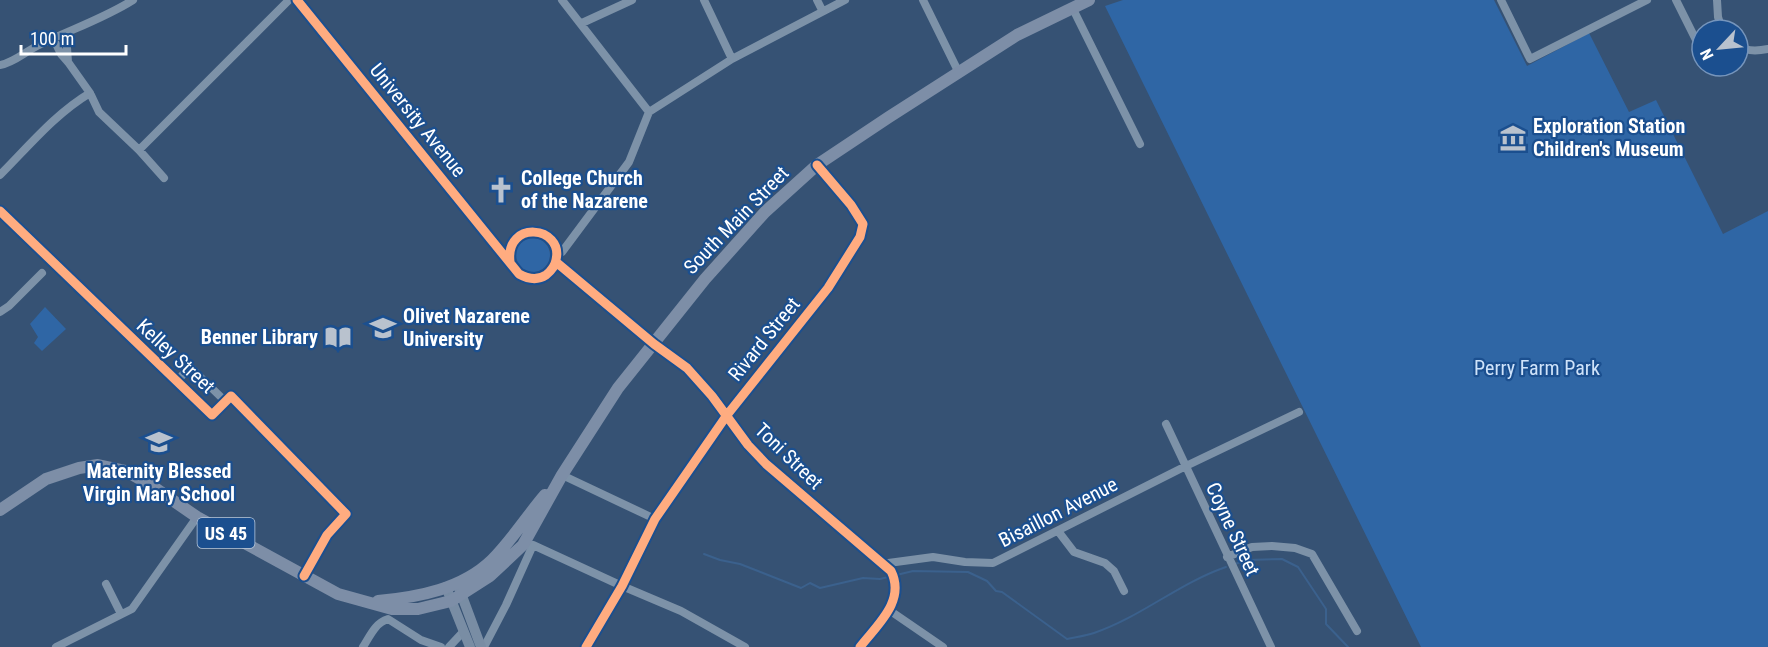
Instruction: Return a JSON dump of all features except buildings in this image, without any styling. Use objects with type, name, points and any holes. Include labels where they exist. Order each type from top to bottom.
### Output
[{"type":"main road","name":"South Main Street","points":[[454,591],[490,576],[528,545],[530,531],[562,475],[618,388],[732,247],[765,212],[817,165],[1017,35],[1089,0]]},
{"type":"main road","name":"US 45","points":[[0,510],[46,479],[84,466],[98,465],[126,471],[197,517],[338,594],[370,601],[392,609],[418,609],[454,591]]},
{"type":"main road","name":"South Main Street","points":[[454,591],[491,561],[562,475]]},
{"type":"main road","points":[[454,591],[463,632],[470,647]]},
{"type":"main road","points":[[454,591],[483,647]]},
{"type":"street","points":[[0,65],[133,0]]},
{"type":"street","points":[[139,150],[289,0]]},
{"type":"street","name":"University Avenue","points":[[297,0],[519,274],[533,279],[547,274],[556,258]]},
{"type":"street","points":[[562,0],[649,112]]},
{"type":"street","points":[[582,23],[632,0]]},
{"type":"street","points":[[704,0],[732,59]]},
{"type":"street","points":[[817,0],[822,10]]},
{"type":"street","points":[[556,258],[629,162],[649,112],[732,59],[845,0]]},
{"type":"street","points":[[923,0],[959,74]]},
{"type":"street","points":[[1502,0],[1530,59],[1647,0]]},
{"type":"street","points":[[1676,0],[1690,28]]},
{"type":"street","points":[[1717,0],[1718,18]]},
{"type":"street","points":[[1072,7],[1140,144]]},
{"type":"street","points":[[66,33],[68,62]]},
{"type":"street","points":[[53,38],[61,54],[90,93],[99,112],[139,150],[164,178]]},
{"type":"street","points":[[1750,50],[1768,49]]},
{"type":"street","points":[[0,175],[58,116],[90,93]]},
{"type":"street","name":"Rivard Street","points":[[586,647],[622,586],[655,519],[727,415],[828,288],[860,237],[863,224],[817,165]]},
{"type":"street","name":"Kelley Street","points":[[0,211],[212,415],[231,396],[346,514],[327,535],[304,576]]},
{"type":"street","points":[[510,262],[509,254],[515,240],[529,232],[544,234],[550,239],[556,258],[654,344]]},
{"type":"street","points":[[0,312],[42,273]]},
{"type":"street","name":"Toni Street","points":[[654,344],[687,369],[766,465],[881,564]]},
{"type":"street","name":"Kelley Street","points":[[177,381],[190,367],[225,401]]},
{"type":"street","name":"Bisaillon Avenue","points":[[881,564],[933,557],[993,563],[1299,412]]},
{"type":"street","name":"Coyne Street","points":[[1166,424],[1271,647]]},
{"type":"street","points":[[562,475],[655,519]]},
{"type":"street","points":[[56,647],[69,644],[132,609],[197,517]]},
{"type":"street","points":[[1058,531],[1074,552],[1105,563],[1114,571],[1124,591]]},
{"type":"street","points":[[528,545],[681,610],[745,647]]},
{"type":"street","name":"South Main Street","points":[[483,647],[506,605],[528,545]]},
{"type":"street","points":[[1227,557],[1252,547],[1272,546],[1295,548],[1312,554],[1357,631]]},
{"type":"street","points":[[860,647],[889,610],[896,595],[896,580],[889,569],[881,564]]},
{"type":"street","points":[[106,584],[121,614]]},
{"type":"street","points":[[889,610],[943,647]]},
{"type":"street","points":[[363,647],[376,627],[388,619],[422,640],[441,647]]},
{"type":"street","points":[[449,647],[463,632]]},
{"type":"green space","name":"Perry Farm Park","points":[[1123,0],[1494,0],[1527,66],[1589,33],[1629,112],[1656,100],[1723,234],[1768,211],[1768,647],[1421,647],[1105,6]]},
{"type":"green space","points":[[533,238],[545,243],[550,255],[545,267],[533,272],[521,267],[516,255],[521,243]]},
{"type":"green space","points":[[45,307],[66,329],[42,351],[34,343],[38,337],[30,324]]},
{"type":"waterway","points":[[704,554],[740,564],[801,588],[810,583],[820,588],[863,578],[880,579],[913,571],[968,572],[987,581],[996,591],[1002,592],[1067,639],[1091,634],[1111,626],[1192,582],[1226,567]]},
{"type":"waterway","points":[[1235,564],[1247,560],[1282,559],[1298,567],[1326,609],[1326,624],[1348,647]]},
{"type":"cycle path","points":[[297,0],[519,274],[532,279],[546,275],[555,264],[556,249],[544,234],[534,232],[524,234],[516,239],[511,248],[510,262]]},
{"type":"cycle path","points":[[586,647],[622,586],[655,519],[727,415],[828,288],[860,237],[863,224],[851,205],[817,165]]},
{"type":"cycle path","points":[[0,211],[212,415],[231,396],[346,514],[327,535],[304,576]]},
{"type":"cycle path","points":[[556,262],[654,344],[687,368],[712,396],[748,445],[766,464],[891,571],[895,582],[895,592],[888,612],[860,647]]},
{"type":"place","name":"Exploration Station Children's Museum","points":[[1513,138]]},
{"type":"place","name":"College Church of the Nazarene","points":[[501,190]]},
{"type":"place","name":"Olivet Nazarene University","points":[[383,328]]},
{"type":"place","name":"Benner Library","points":[[338,337]]},
{"type":"place","name":"Maternity Blessed Virgin Mary School","points":[[159,442]]}]
